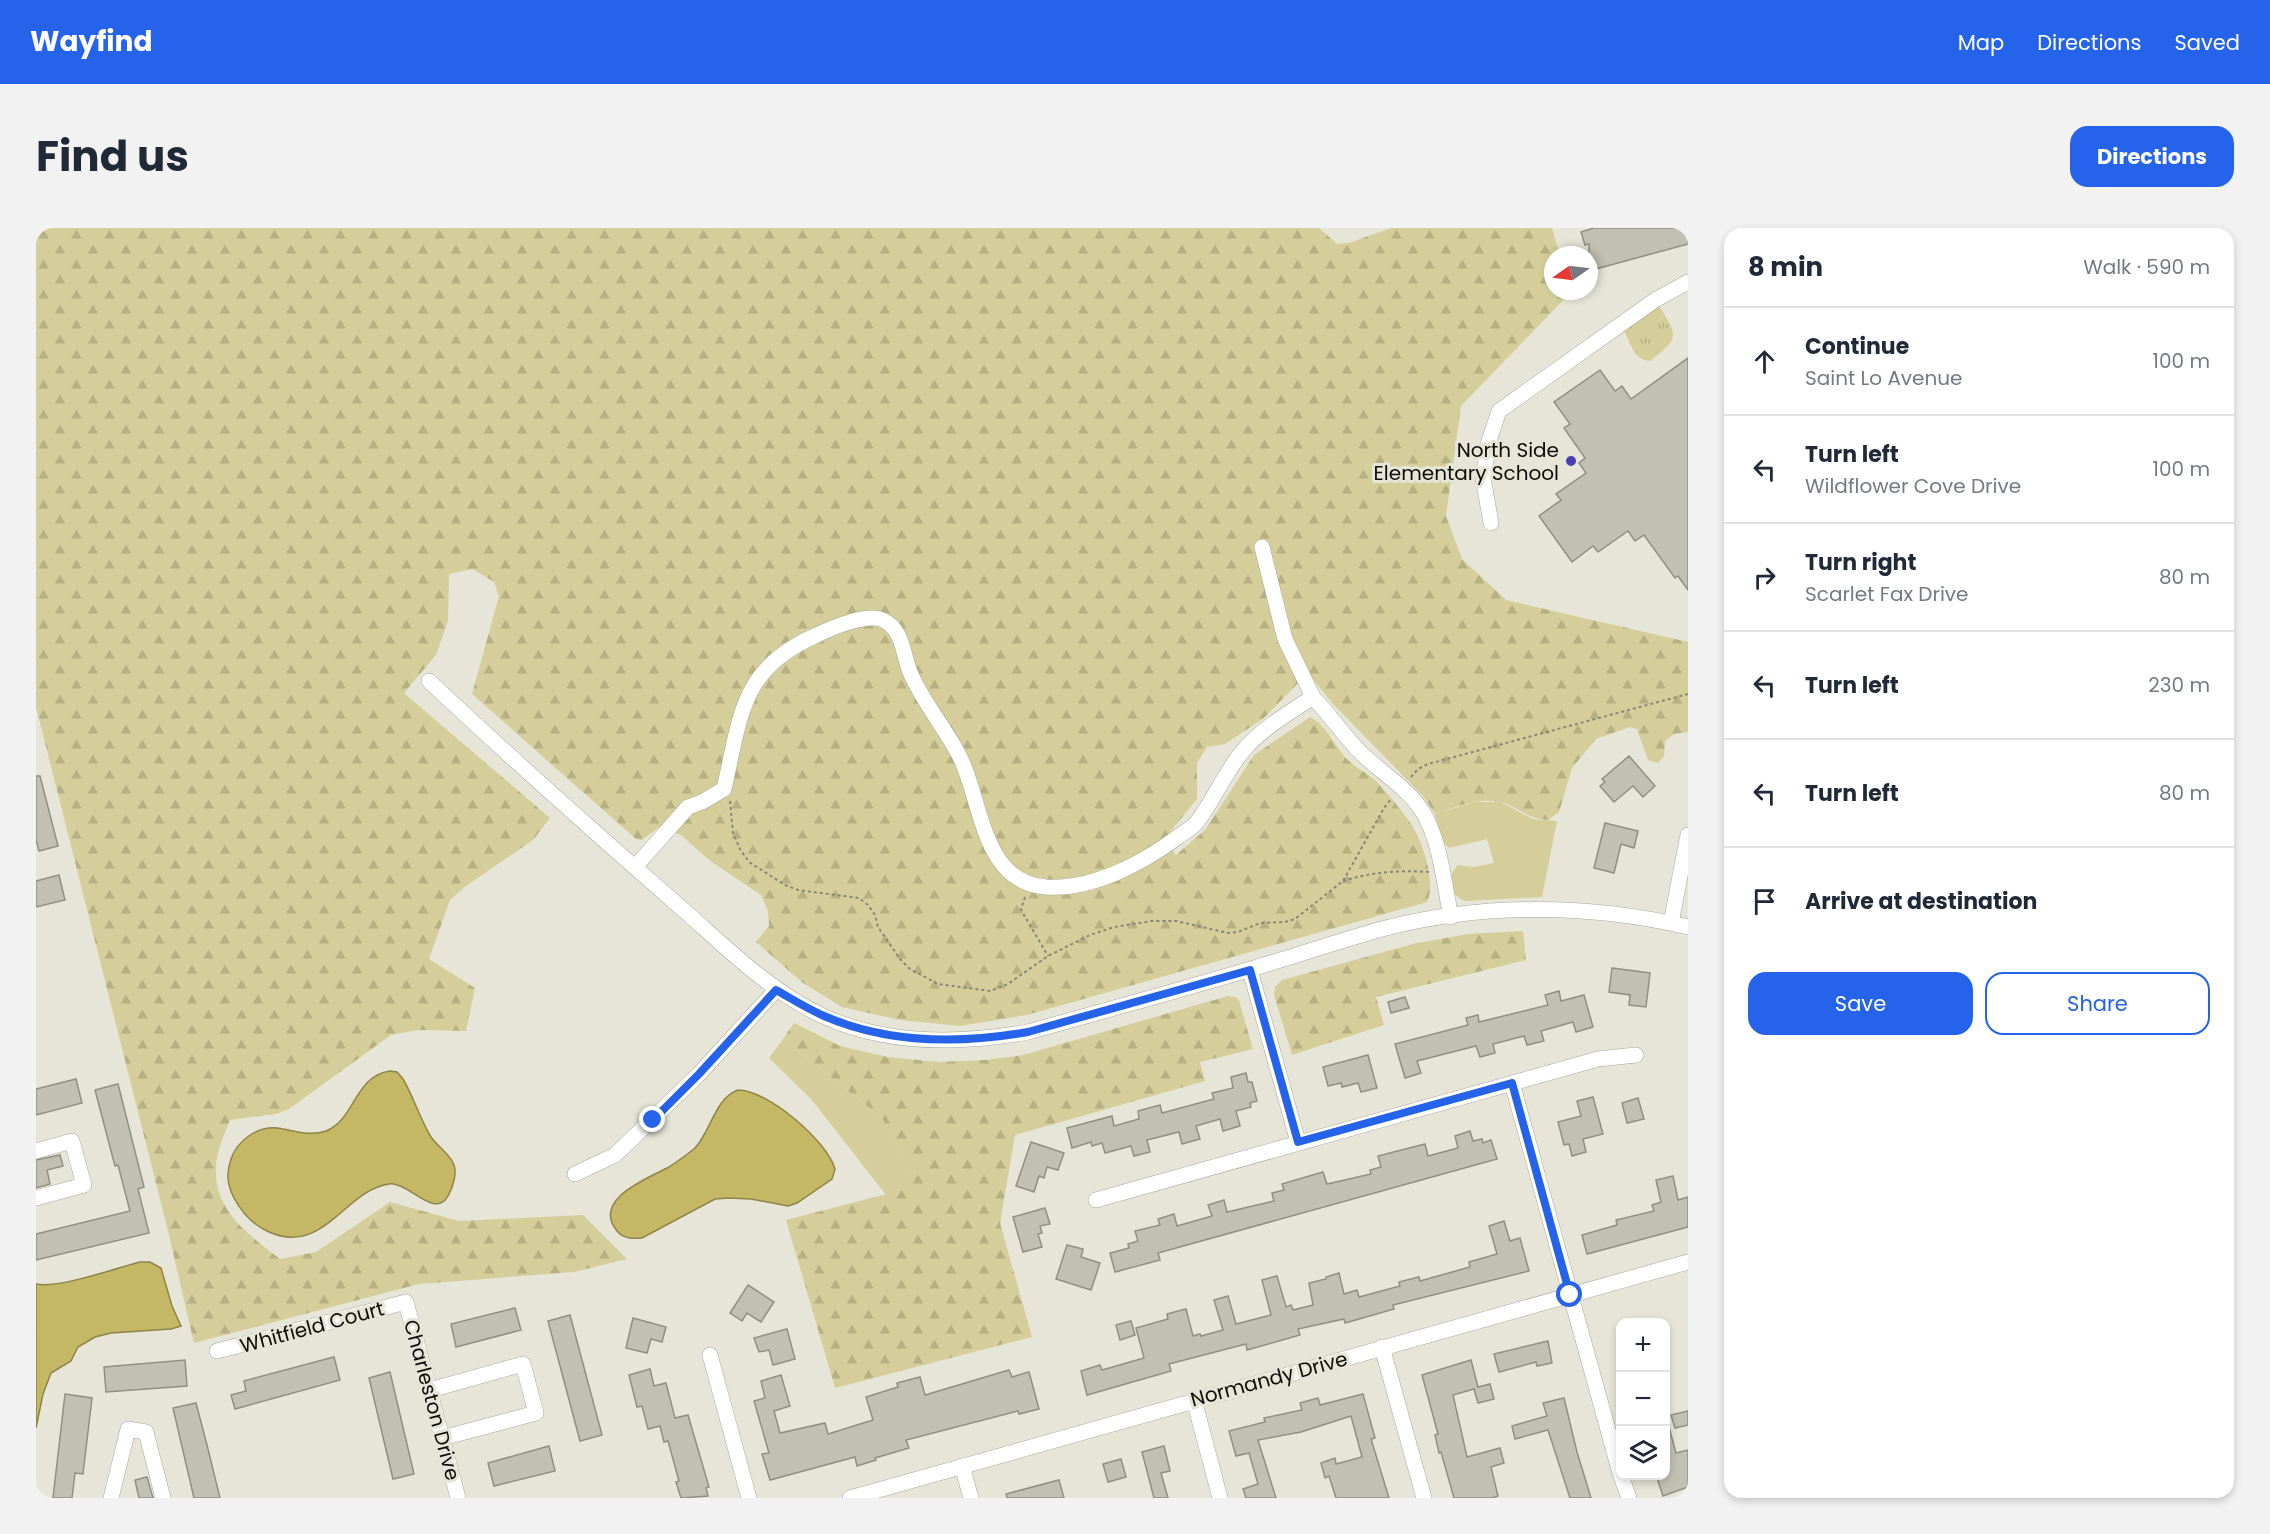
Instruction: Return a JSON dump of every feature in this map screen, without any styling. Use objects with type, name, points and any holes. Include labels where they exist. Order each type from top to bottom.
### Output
[{"type":"street","points":[[1491,523],[1484,478],[1489,441],[1499,411],[1655,300],[1688,282]]},
{"type":"street","points":[[1262,547],[1285,639],[1313,697],[1358,751],[1415,801],[1432,830],[1451,917]]},
{"type":"street","points":[[635,867],[688,807],[724,789],[747,695],[771,663],[778,656],[807,639],[834,627],[871,618],[882,619],[891,624],[897,632],[910,672],[921,695],[959,755],[970,782],[983,828],[994,852],[1005,869],[1029,885],[1065,887],[1092,880],[1154,854],[1196,823],[1243,750],[1272,725],[1313,697]]},
{"type":"street","points":[[429,681],[635,867],[776,990],[824,1016],[847,1024],[919,1039],[958,1041],[1028,1032],[1250,970],[1387,928],[1451,917],[1542,909],[1637,917],[1688,927]]},
{"type":"street","points":[[1671,923],[1688,835]]},
{"type":"street","points":[[1250,970],[1298,1142]]},
{"type":"street","points":[[574,1174],[615,1155],[699,1074],[776,990]]},
{"type":"street","points":[[1096,1200],[1599,1059],[1636,1055]]},
{"type":"street","points":[[1512,1083],[1616,1456]]},
{"type":"street","points":[[36,1151],[72,1141],[84,1185],[36,1198]]},
{"type":"street","name":"Normandy Drive","points":[[850,1498],[1688,1262]]},
{"type":"street","name":"Whitfield Court","points":[[217,1351],[406,1302]]},
{"type":"street","name":"Charleston Drive","points":[[406,1302],[458,1498]]},
{"type":"street","points":[[1383,1347],[1424,1498]]},
{"type":"street","points":[[710,1354],[749,1498]]},
{"type":"street","points":[[430,1390],[523,1364],[536,1413],[442,1438]]},
{"type":"street","points":[[1194,1400],[1220,1498]]},
{"type":"street","points":[[111,1498],[128,1429],[146,1432],[163,1498]]},
{"type":"street","points":[[962,1466],[971,1498]]},
{"type":"street","points":[[1623,1480],[1629,1498]]},
{"type":"path","points":[[1343,880],[1384,808],[1418,769],[1428,764],[1688,694]]},
{"type":"path","points":[[724,789],[731,803],[730,816],[733,833],[749,862],[785,885],[798,890],[859,898],[875,915],[878,927],[900,959],[925,979],[946,986],[990,991],[1008,984],[1048,956],[1090,935],[1114,927],[1152,921],[1188,923],[1228,933],[1238,932],[1260,922],[1285,922],[1295,919],[1343,880],[1366,873],[1388,871],[1442,874]]},
{"type":"path","points":[[1029,885],[1021,909],[1048,956]]},
{"type":"green space","points":[[36,228],[1319,228],[1337,244],[1349,243],[1391,228],[1552,228],[1557,246],[1544,246],[1544,300],[1563,300],[1461,406],[1446,516],[1462,559],[1506,600],[1688,642],[1688,732],[1674,734],[1665,741],[1664,756],[1658,763],[1648,760],[1637,729],[1630,727],[1596,739],[1572,768],[1559,812],[1548,820],[1533,817],[1507,804],[1492,801],[1467,804],[1435,814],[1423,796],[1333,704],[1308,673],[1264,718],[1225,744],[1207,747],[1197,763],[1197,799],[1165,838],[1176,855],[1205,830],[1254,755],[1310,717],[1321,725],[1349,761],[1375,780],[1412,826],[1422,846],[1430,876],[1427,902],[1027,1015],[960,1026],[900,1020],[842,1007],[803,983],[756,942],[769,926],[768,911],[761,895],[709,860],[681,835],[659,827],[642,840],[636,839],[472,694],[499,596],[494,582],[473,569],[449,574],[448,621],[436,655],[404,693],[550,818],[533,840],[466,886],[450,900],[429,959],[475,988],[466,1031],[417,1030],[391,1035],[289,1109],[276,1114],[230,1120],[217,1156],[217,1184],[227,1210],[236,1221],[280,1259],[316,1252],[390,1202],[459,1221],[583,1215],[627,1259],[574,1272],[419,1284],[194,1343],[36,707]]},
{"type":"green space","points":[[1659,306],[1670,324],[1673,336],[1671,342],[1650,361],[1644,360],[1633,350],[1624,331]]},
{"type":"green space","points":[[1474,802],[1500,802],[1533,819],[1557,821],[1542,897],[1465,901],[1451,890],[1451,875],[1458,865],[1473,867],[1494,863],[1487,839],[1449,848],[1441,840],[1435,814]]},
{"type":"green space","points":[[1523,931],[1526,960],[1376,997],[1384,1025],[1292,1055],[1274,995],[1275,987],[1282,980],[1413,944],[1467,934]]},
{"type":"green space","points":[[1228,996],[1236,997],[1239,1001],[1253,1049],[1200,1062],[1205,1081],[1015,1135],[1000,1223],[1032,1337],[835,1388],[786,1220],[902,1190],[909,1173],[882,1118],[783,1039],[794,1023],[840,1046],[888,1057],[939,1062],[985,1060],[1023,1055]]},
{"type":"green space","points":[[783,1039],[882,1118],[909,1173],[903,1190],[886,1195],[812,1100],[769,1058]]},
{"type":"shaded area","points":[[390,1071],[397,1072],[403,1079],[431,1137],[450,1157],[454,1165],[453,1185],[443,1202],[436,1204],[429,1202],[404,1188],[389,1184],[359,1197],[320,1229],[305,1235],[288,1237],[269,1232],[249,1218],[234,1198],[228,1178],[231,1159],[238,1146],[249,1136],[262,1129],[277,1128],[307,1133],[326,1131],[343,1118],[369,1081]]},
{"type":"shaded area","points":[[738,1090],[765,1098],[809,1132],[830,1158],[835,1169],[832,1179],[797,1203],[788,1206],[751,1199],[715,1199],[642,1238],[628,1238],[619,1234],[611,1220],[611,1209],[617,1200],[626,1191],[669,1167],[695,1148],[724,1100]]},
{"type":"shaded area","points":[[140,1262],[150,1262],[161,1268],[172,1306],[181,1326],[171,1329],[111,1333],[95,1337],[78,1347],[71,1361],[51,1373],[43,1394],[36,1428],[36,1284],[58,1284]]},
{"type":"building","points":[[1594,228],[1688,228],[1688,244],[1598,268],[1598,246],[1585,245],[1581,232]]},
{"type":"building","points":[[1688,358],[1688,590],[1678,576],[1675,578],[1644,535],[1635,541],[1628,531],[1598,552],[1593,546],[1572,562],[1539,516],[1561,500],[1556,494],[1586,473],[1579,463],[1585,458],[1564,428],[1570,424],[1554,402],[1600,370],[1615,391],[1622,386],[1631,399]]},
{"type":"building","points":[[1629,756],[1655,786],[1643,797],[1633,786],[1614,802],[1600,786],[1605,782],[1602,779]]},
{"type":"building","points":[[36,776],[40,776],[58,846],[39,851],[36,840]]},
{"type":"building","points":[[1605,823],[1638,831],[1634,848],[1621,844],[1614,873],[1594,868]]},
{"type":"building","points":[[59,875],[65,900],[36,907],[36,881]]},
{"type":"building","points":[[1612,968],[1650,973],[1646,1007],[1629,1005],[1630,995],[1609,992]]},
{"type":"building","points":[[1559,991],[1561,1001],[1584,995],[1593,1027],[1576,1032],[1573,1022],[1541,1031],[1544,1041],[1527,1045],[1524,1036],[1493,1044],[1495,1053],[1480,1057],[1476,1046],[1417,1061],[1421,1073],[1405,1078],[1395,1044],[1468,1025],[1466,1018],[1478,1015],[1479,1022],[1548,1005],[1545,995]]},
{"type":"building","points":[[1405,997],[1409,1008],[1391,1013],[1388,1002]]},
{"type":"building","points":[[1368,1055],[1377,1088],[1361,1092],[1358,1083],[1342,1087],[1341,1083],[1328,1086],[1323,1067]]},
{"type":"building","points":[[1246,1073],[1248,1082],[1252,1082],[1257,1101],[1250,1103],[1251,1107],[1236,1111],[1240,1126],[1223,1131],[1220,1119],[1196,1126],[1200,1139],[1182,1144],[1179,1132],[1147,1140],[1150,1152],[1134,1156],[1131,1146],[1105,1153],[1102,1143],[1092,1146],[1091,1142],[1072,1148],[1067,1128],[1112,1116],[1114,1126],[1139,1119],[1138,1111],[1160,1105],[1162,1113],[1214,1099],[1212,1093],[1233,1088],[1231,1077]]},
{"type":"building","points":[[76,1079],[82,1103],[36,1115],[36,1089]]},
{"type":"building","points":[[118,1084],[144,1187],[138,1189],[149,1233],[36,1260],[36,1234],[130,1211],[118,1165],[115,1166],[95,1090]]},
{"type":"building","points":[[1593,1097],[1603,1134],[1583,1139],[1586,1152],[1572,1156],[1569,1144],[1564,1145],[1558,1122],[1581,1116],[1577,1101]]},
{"type":"building","points":[[1638,1098],[1644,1119],[1627,1123],[1622,1103]]},
{"type":"building","points":[[1470,1131],[1473,1141],[1482,1139],[1483,1143],[1491,1140],[1497,1159],[1158,1253],[1160,1260],[1115,1272],[1110,1253],[1129,1248],[1128,1244],[1138,1241],[1135,1231],[1160,1225],[1158,1219],[1174,1214],[1177,1226],[1212,1216],[1208,1205],[1224,1200],[1227,1212],[1274,1201],[1272,1193],[1284,1190],[1282,1184],[1323,1172],[1327,1184],[1371,1174],[1370,1170],[1381,1167],[1378,1156],[1425,1144],[1428,1156],[1458,1148],[1455,1136]]},
{"type":"building","points":[[1031,1142],[1064,1153],[1058,1170],[1047,1167],[1044,1178],[1039,1176],[1034,1192],[1016,1186]]},
{"type":"building","points":[[60,1155],[63,1166],[47,1170],[50,1184],[36,1188],[36,1160]]},
{"type":"building","points":[[1673,1176],[1678,1200],[1688,1197],[1688,1227],[1587,1254],[1582,1235],[1617,1225],[1616,1220],[1654,1211],[1652,1205],[1661,1202],[1656,1180]]},
{"type":"building","points":[[1045,1208],[1050,1224],[1040,1226],[1042,1233],[1038,1234],[1042,1247],[1023,1252],[1013,1217]]},
{"type":"building","points":[[1504,1221],[1510,1241],[1520,1238],[1529,1271],[1393,1305],[1394,1309],[1345,1323],[1344,1319],[1298,1329],[1300,1335],[1247,1350],[1246,1344],[1169,1364],[1171,1371],[1087,1395],[1081,1371],[1100,1365],[1102,1370],[1144,1358],[1136,1328],[1168,1319],[1167,1314],[1186,1309],[1193,1336],[1200,1334],[1201,1336],[1223,1330],[1214,1300],[1228,1296],[1236,1324],[1271,1315],[1262,1280],[1277,1276],[1286,1307],[1291,1305],[1293,1310],[1313,1305],[1309,1283],[1339,1273],[1344,1294],[1357,1290],[1359,1297],[1400,1286],[1399,1282],[1419,1277],[1420,1281],[1470,1267],[1469,1262],[1497,1254],[1489,1226]]},
{"type":"building","points":[[1067,1245],[1083,1249],[1081,1257],[1100,1263],[1091,1290],[1056,1279]]},
{"type":"building","points":[[748,1285],[774,1302],[761,1322],[747,1313],[742,1321],[730,1313]]},
{"type":"building","points":[[515,1308],[521,1330],[456,1347],[451,1324]]},
{"type":"building","points":[[570,1315],[602,1435],[580,1441],[548,1321]]},
{"type":"building","points":[[633,1318],[666,1327],[662,1342],[651,1339],[647,1353],[626,1348]]},
{"type":"building","points":[[1131,1321],[1135,1335],[1120,1340],[1116,1325]]},
{"type":"building","points":[[787,1329],[795,1359],[773,1365],[769,1350],[759,1352],[754,1338]]},
{"type":"building","points":[[1548,1341],[1552,1363],[1537,1366],[1536,1362],[1499,1372],[1494,1354]]},
{"type":"building","points":[[334,1357],[340,1380],[235,1409],[231,1395],[246,1391],[244,1381]]},
{"type":"building","points":[[185,1360],[187,1386],[106,1392],[104,1367]]},
{"type":"building","points":[[1471,1360],[1478,1387],[1490,1384],[1494,1399],[1478,1403],[1474,1389],[1453,1395],[1467,1457],[1500,1448],[1504,1463],[1491,1467],[1498,1496],[1492,1498],[1454,1498],[1441,1452],[1439,1453],[1435,1435],[1438,1434],[1422,1375]]},
{"type":"building","points":[[650,1369],[654,1386],[666,1383],[675,1418],[688,1415],[709,1487],[706,1488],[708,1496],[681,1498],[676,1482],[679,1481],[668,1441],[664,1442],[660,1426],[648,1429],[642,1406],[637,1407],[629,1375]]},
{"type":"building","points":[[1009,1370],[1012,1377],[1029,1372],[1039,1409],[1019,1414],[1018,1411],[906,1440],[909,1448],[857,1466],[855,1457],[770,1480],[762,1454],[769,1453],[754,1401],[765,1398],[761,1381],[781,1375],[790,1406],[774,1411],[780,1433],[825,1423],[828,1434],[873,1420],[866,1397],[898,1387],[897,1383],[920,1377],[925,1395]]},
{"type":"building","points":[[390,1372],[414,1474],[393,1479],[369,1378]]},
{"type":"building","points":[[65,1394],[92,1398],[83,1474],[75,1473],[72,1498],[53,1498]]},
{"type":"building","points":[[1363,1394],[1375,1438],[1371,1439],[1389,1498],[1336,1498],[1329,1476],[1325,1478],[1321,1463],[1335,1458],[1336,1464],[1362,1457],[1351,1416],[1301,1432],[1258,1440],[1276,1498],[1246,1498],[1243,1489],[1258,1484],[1249,1453],[1236,1456],[1229,1431],[1265,1422],[1264,1418],[1302,1410],[1300,1403],[1318,1398],[1320,1405]]},
{"type":"building","points":[[1564,1398],[1591,1498],[1570,1498],[1548,1430],[1515,1439],[1512,1426],[1547,1416],[1543,1403]]},
{"type":"building","points":[[196,1403],[220,1498],[194,1498],[173,1408]]},
{"type":"building","points":[[1688,1411],[1688,1425],[1675,1428],[1671,1415]]},
{"type":"building","points":[[1670,1431],[1676,1453],[1688,1450],[1688,1487],[1663,1496],[1658,1480],[1670,1480]]},
{"type":"building","points":[[549,1446],[555,1471],[494,1486],[488,1463]]},
{"type":"building","points":[[1164,1446],[1170,1471],[1161,1473],[1168,1498],[1154,1498],[1142,1452]]},
{"type":"building","points":[[1121,1459],[1126,1477],[1108,1482],[1103,1464]]},
{"type":"building","points":[[147,1477],[153,1498],[139,1498],[135,1480]]},
{"type":"building","points":[[1059,1480],[1064,1498],[1007,1498],[1006,1494]]},
{"type":"place","name":"North Side Elementary School","points":[[1571,461]]},
{"type":"route","points":[[653,1120],[766,1004],[776,990],[824,1016],[847,1024],[891,1035],[958,1041],[1028,1032],[1250,970],[1298,1142],[1512,1083],[1570,1295]]}]
